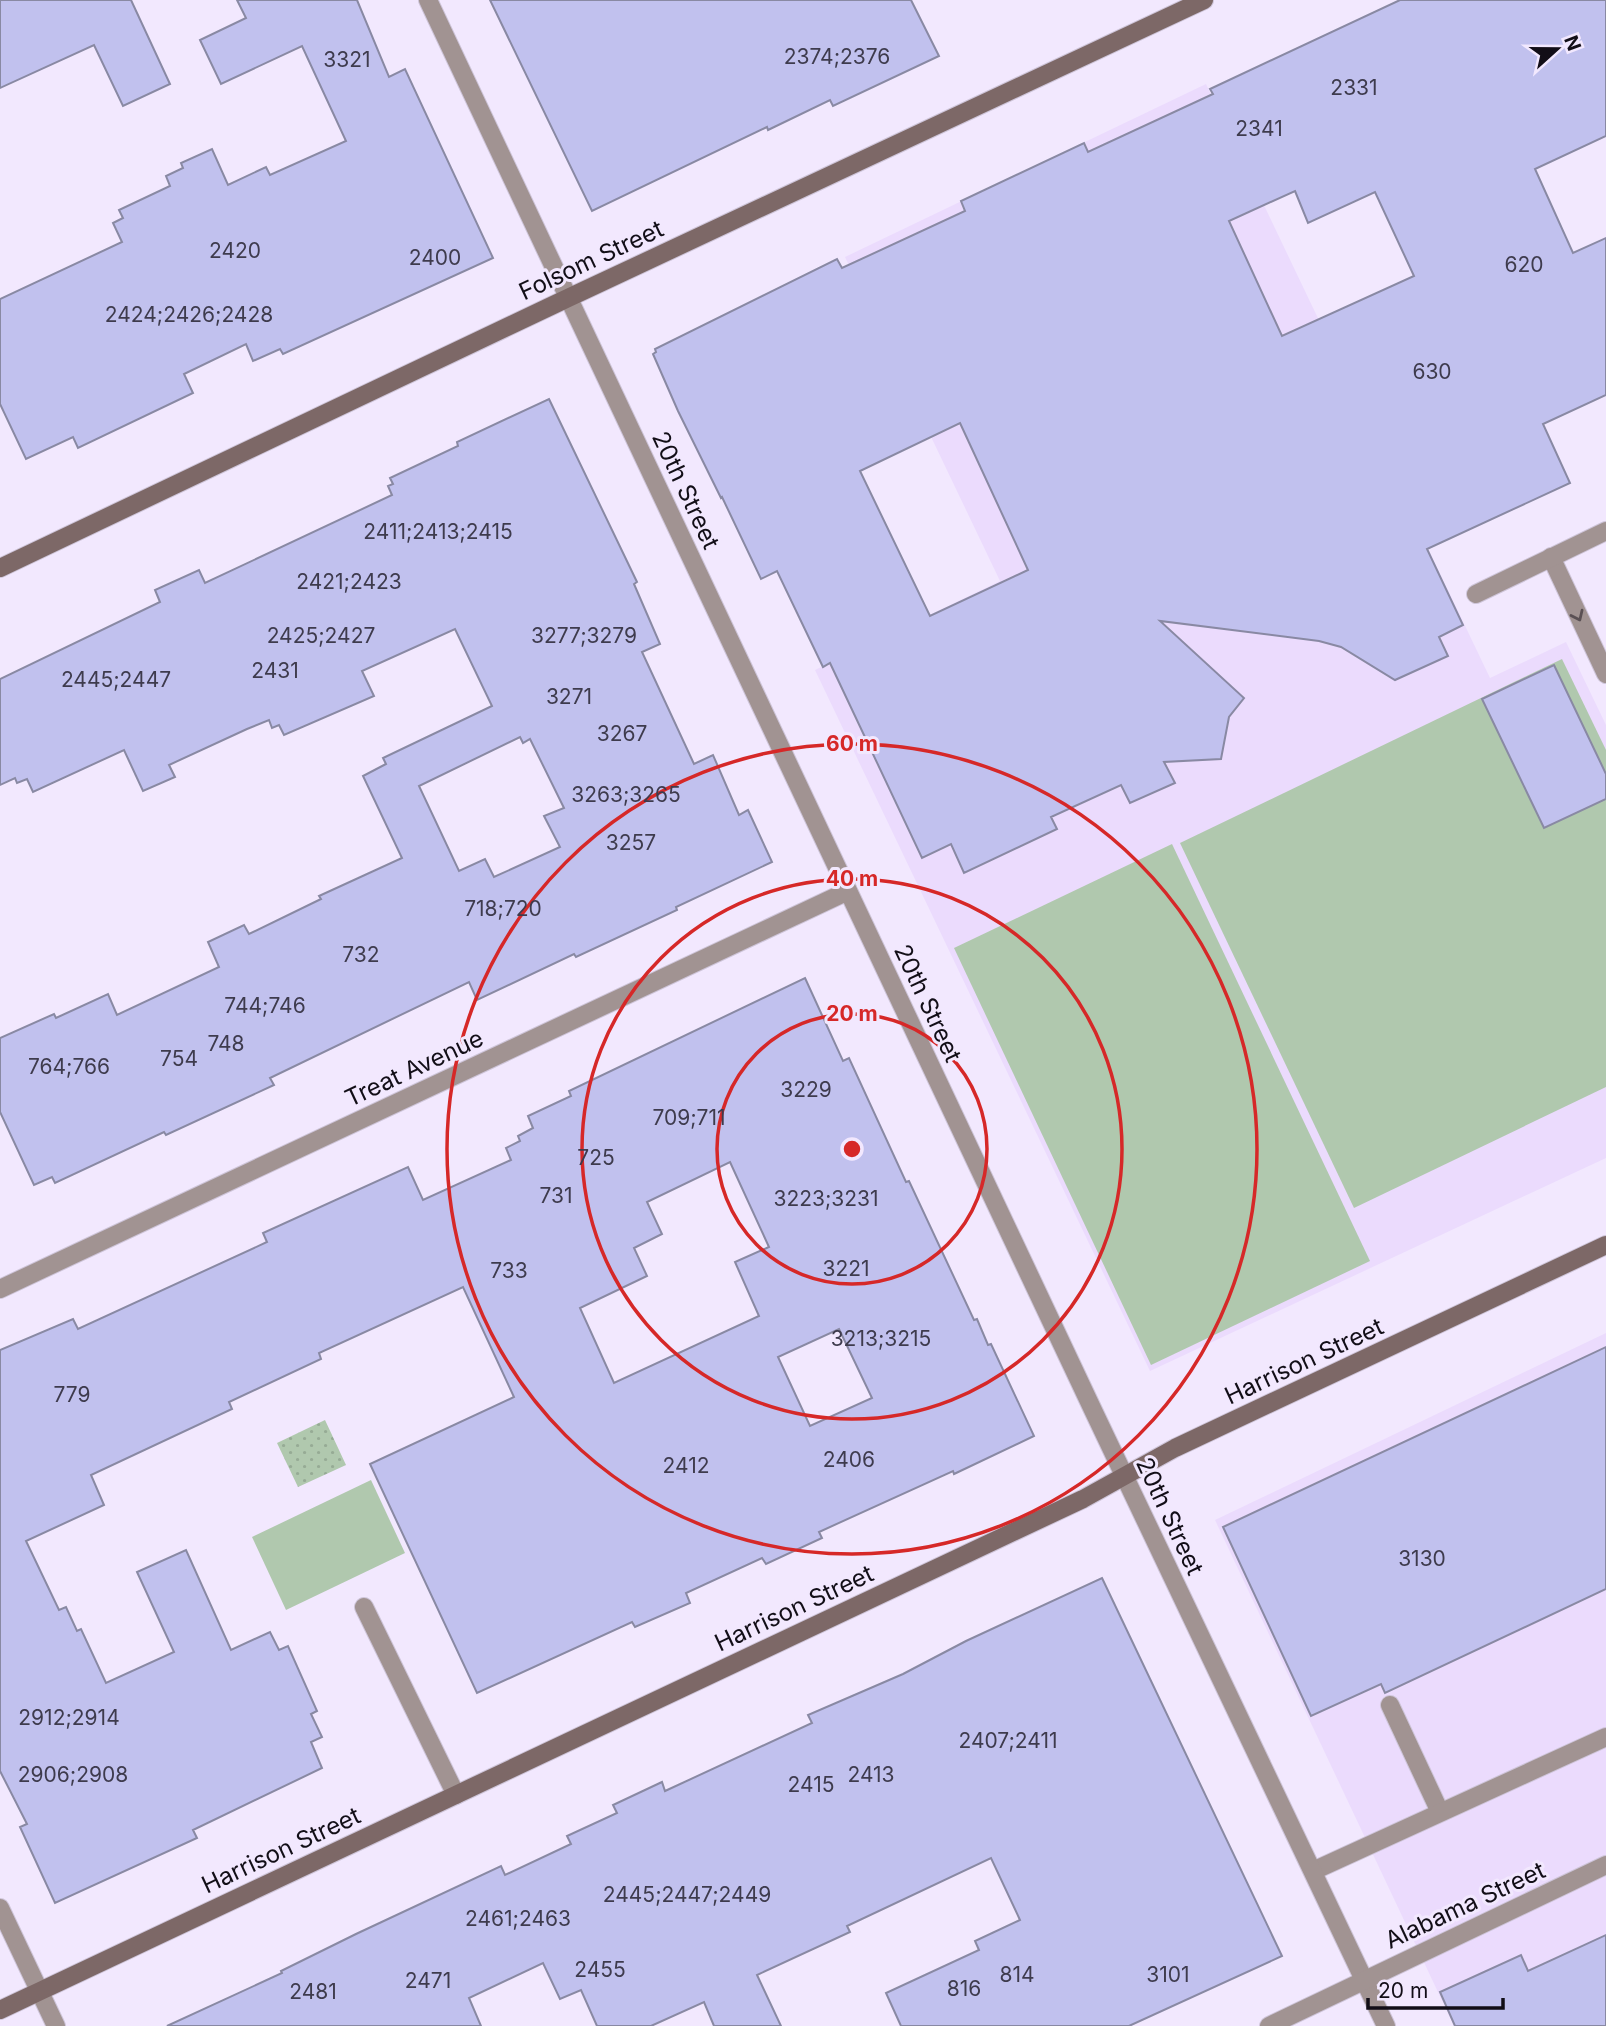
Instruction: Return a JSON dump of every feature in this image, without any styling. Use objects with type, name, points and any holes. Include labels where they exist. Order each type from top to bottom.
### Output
[{"type":"street","name":"20th Street","points":[[428,0],[1386,2026]]},
{"type":"street","name":"Folsom Street","points":[[0,568],[1204,0]]},
{"type":"street","points":[[1476,594],[1606,531]]},
{"type":"street","points":[[1551,557],[1606,674]]},
{"type":"street","name":"Treat Avenue","points":[[0,1289],[848,891]]},
{"type":"street","name":"Harrison Street","points":[[0,2010],[1083,1499],[1175,1448],[1606,1245]]},
{"type":"street","points":[[364,1607],[456,1795]]},
{"type":"street","points":[[1390,1704],[1440,1812]]},
{"type":"street","points":[[1313,1871],[1606,1737]]},
{"type":"street","name":"Alabama Street","points":[[1269,2026],[1606,1866]]},
{"type":"street","points":[[0,1908],[56,2026]]},
{"type":"shaded area","points":[[1206,84],[1490,678],[1566,642],[1606,725],[1606,1158],[1150,1371],[815,670],[1000,581],[845,257]]},
{"type":"shaded area","points":[[1606,1333],[1606,2026],[1454,2026],[1215,1520]]},
{"type":"green space","points":[[1562,659],[1606,750],[1606,1087],[1354,1208],[1180,843]]},
{"type":"green space","points":[[1172,844],[1370,1261],[1151,1365],[954,948]]},
{"type":"green space","points":[[325,1420],[346,1465],[298,1487],[277,1443]]},
{"type":"green space","points":[[371,1480],[405,1553],[286,1610],[252,1537]]},
{"type":"building","points":[[0,0],[131,0],[170,84],[123,106],[94,45],[0,88]]},
{"type":"building","points":[[237,0],[357,0],[389,77],[405,69],[493,258],[283,354],[280,349],[253,361],[246,344],[184,374],[193,393],[78,448],[73,437],[26,459],[0,404],[0,299],[122,242],[113,223],[123,218],[119,210],[170,186],[166,176],[183,168],[181,163],[212,149],[228,185],[266,167],[270,175],[346,141],[302,46],[221,84],[200,40],[246,18]]},
{"type":"building","points":[[490,0],[911,0],[939,56],[833,106],[830,100],[768,130],[767,127],[592,211]]},
{"type":"building","points":[[1400,0],[1606,0],[1606,136],[1535,169],[1573,253],[1606,238],[1606,395],[1543,424],[1570,483],[1427,549],[1463,625],[1439,637],[1448,656],[1395,680],[1341,647],[1319,641],[1160,621],[1244,698],[1229,717],[1221,759],[1164,762],[1175,783],[1130,803],[1121,785],[1051,817],[1057,829],[964,873],[951,844],[922,858],[830,663],[823,667],[777,571],[761,579],[678,411],[653,354],[655,349],[837,259],[842,268],[965,211],[961,201],[1084,143],[1088,152],[1213,94],[1210,89]],"holes":[[[1295,191],[1308,223],[1375,192],[1414,276],[1282,336],[1229,221]],[[960,423],[1028,570],[930,616],[860,471]]]},
{"type":"building","points":[[549,399],[637,582],[634,584],[660,644],[642,652],[694,764],[713,755],[739,815],[748,810],[772,862],[676,907],[677,910],[576,957],[574,954],[477,1000],[469,982],[270,1078],[274,1085],[55,1183],[52,1177],[34,1185],[0,1112],[0,1038],[54,1014],[56,1018],[108,994],[117,1015],[219,967],[208,942],[244,925],[249,934],[321,899],[319,896],[402,858],[363,776],[386,764],[383,758],[492,706],[455,629],[362,671],[374,696],[284,735],[279,725],[272,728],[269,720],[247,729],[169,765],[175,777],[143,791],[124,750],[33,792],[27,779],[17,783],[15,778],[0,785],[0,679],[160,602],[155,590],[199,570],[205,583],[392,495],[388,486],[393,484],[390,478],[458,446],[457,442]],"holes":[[[520,737],[523,743],[530,739],[564,808],[544,816],[560,847],[494,877],[485,859],[459,871],[419,786]]]},
{"type":"building","points":[[1554,665],[1606,774],[1606,799],[1544,828],[1482,699]]},
{"type":"building","points":[[805,978],[843,1061],[849,1058],[906,1182],[909,1181],[974,1320],[977,1319],[988,1345],[991,1344],[1034,1436],[819,1532],[822,1538],[766,1564],[762,1558],[686,1593],[690,1603],[635,1627],[632,1622],[477,1693],[370,1464],[514,1397],[463,1287],[319,1353],[321,1359],[229,1402],[232,1409],[91,1475],[104,1505],[26,1541],[59,1610],[66,1607],[77,1631],[81,1629],[106,1683],[174,1652],[137,1572],[186,1550],[231,1650],[270,1632],[279,1650],[288,1646],[317,1711],[311,1714],[322,1737],[311,1742],[322,1768],[193,1830],[197,1838],[55,1903],[20,1827],[27,1824],[0,1771],[0,1350],[73,1319],[78,1329],[267,1242],[263,1233],[408,1167],[423,1200],[511,1160],[506,1148],[520,1141],[518,1136],[533,1128],[528,1116],[571,1096],[569,1091]],"holes":[[[730,1162],[769,1247],[735,1262],[759,1316],[614,1383],[580,1308],[647,1276],[634,1248],[662,1234],[647,1202]],[[839,1329],[872,1398],[810,1426],[778,1357]]]},
{"type":"building","points":[[1606,1347],[1606,1589],[1385,1693],[1381,1684],[1311,1716],[1223,1527]]},
{"type":"building","points":[[1102,1578],[1282,1956],[1129,2026],[901,2026],[886,1993],[979,1950],[975,1941],[1020,1920],[991,1858],[847,1926],[850,1932],[757,1975],[781,2026],[714,2026],[704,2002],[651,2026],[597,2026],[581,1990],[560,1999],[543,1963],[469,1998],[481,2026],[167,2026],[501,1866],[505,1875],[571,1844],[567,1836],[617,1813],[613,1805],[662,1782],[665,1791],[812,1723],[808,1715],[903,1674],[966,1641]]},
{"type":"building","points":[[1606,1935],[1606,2026],[1455,2026],[1440,1992],[1521,1955],[1528,1971]]}]
